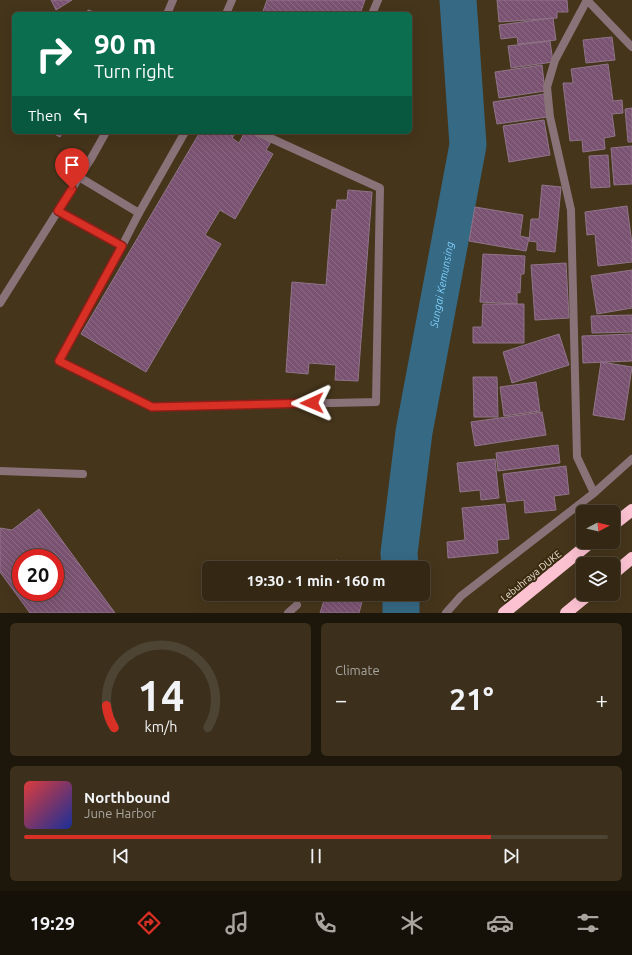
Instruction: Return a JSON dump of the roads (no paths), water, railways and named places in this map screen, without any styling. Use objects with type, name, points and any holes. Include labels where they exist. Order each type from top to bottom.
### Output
[{"type":"highway","points":[[620,519],[632,510]]},
{"type":"highway","name":"Lebuhraya DUKE","points":[[504,613],[583,549]]},
{"type":"highway","points":[[620,568],[632,558]]},
{"type":"highway","points":[[566,613],[581,601]]},
{"type":"street","points":[[168,12],[173,0]]},
{"type":"street","points":[[227,12],[232,0]]},
{"type":"street","points":[[373,12],[378,0]]},
{"type":"street","points":[[594,493],[577,457],[571,210],[550,117],[547,87],[555,60],[587,0],[632,47]]},
{"type":"street","points":[[0,303],[105,134]]},
{"type":"street","points":[[184,134],[139,213],[59,361],[152,407],[376,402],[380,188],[261,134]]},
{"type":"street","points":[[79,177],[139,213]]},
{"type":"street","points":[[58,211],[122,246]]},
{"type":"street","points":[[446,613],[461,596],[594,493],[632,459]]},
{"type":"street","points":[[0,471],[83,474]]},
{"type":"street","points":[[288,613],[297,605]]},
{"type":"waterway","name":"Sungai Kemunsing","points":[[400,561],[399,553],[414,432],[468,145],[458,0]]},
{"type":"waterway","name":"Sungai Kemunsing","points":[[401,601],[401,613]]}]
